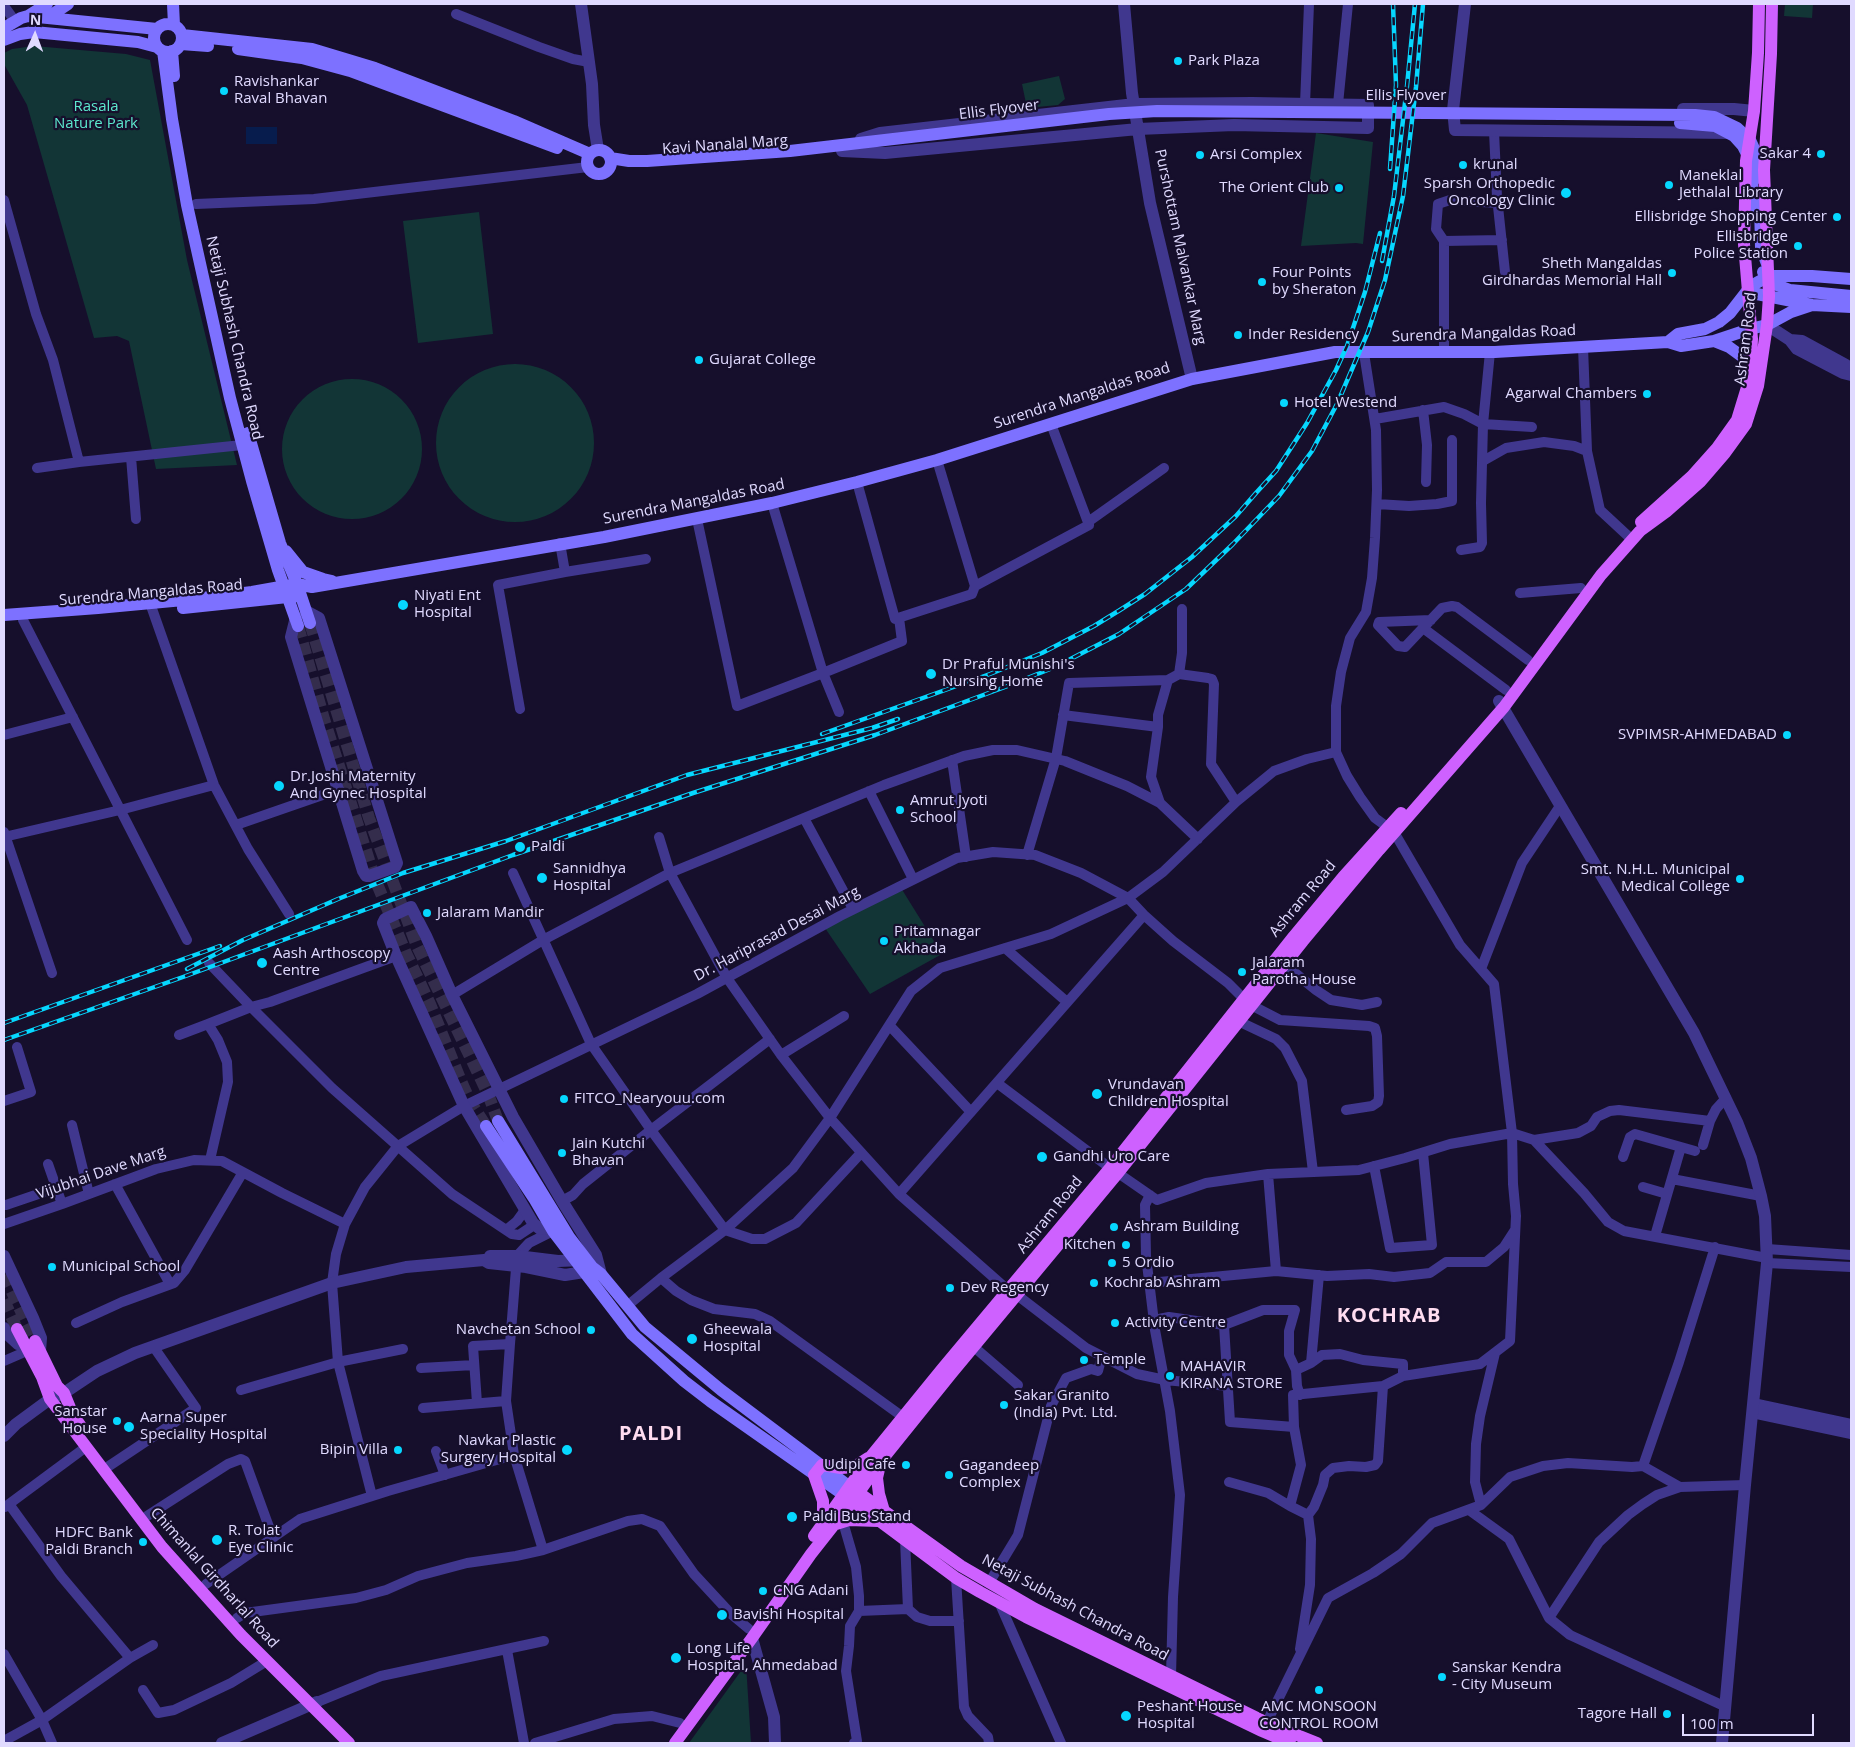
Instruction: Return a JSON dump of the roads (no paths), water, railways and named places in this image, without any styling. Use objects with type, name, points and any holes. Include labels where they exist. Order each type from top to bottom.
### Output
[{"type":"main road","points":[[4,28],[48,4]]},
{"type":"main road","points":[[47,18],[68,4]]},
{"type":"main road","name":"Netaji Subhash Chandra Road","points":[[165,4],[176,86],[196,204],[238,396],[293,591],[303,619]]},
{"type":"main road","name":"Netaji Subhash Chandra Road","points":[[173,4],[169,38],[172,119],[187,205],[217,345],[242,445],[278,570],[293,591]]},
{"type":"main road","name":"Ashram Road","points":[[1114,1171],[1190,1069],[1390,830],[1503,699],[1601,575],[1636,526],[1692,476],[1717,448],[1737,420],[1748,384],[1751,363],[1752,339],[1744,244],[1746,160],[1754,111],[1759,4]]},
{"type":"main road","name":"Ashram Road","points":[[1503,699],[1528,660],[1595,570],[1629,538],[1666,512],[1700,482],[1725,453],[1746,424],[1758,386],[1767,325],[1769,276],[1764,170],[1772,4]]},
{"type":"main road","points":[[28,16],[169,38],[312,49],[375,68],[514,121],[591,158]]},
{"type":"main road","points":[[4,40],[20,34],[34,32],[138,42],[169,38]]},
{"type":"main road","name":"Ellis Flyover","points":[[840,148],[1033,126],[1110,114],[1157,111],[1685,115],[1714,117],[1737,128],[1750,140],[1756,153],[1760,167],[1761,248],[1767,264],[1778,276],[1793,282],[1851,287]]},
{"type":"main road","name":"Ellis Flyover","points":[[1033,126],[1161,119],[1693,123],[1715,126],[1734,136],[1743,146],[1750,160],[1752,171],[1752,233],[1754,252],[1761,270],[1774,284],[1790,290],[1851,296]]},
{"type":"main road","name":"Kavi Nanalal Marg","points":[[610,161],[647,161],[840,148]]},
{"type":"main road","points":[[604,151],[610,161],[608,169],[602,173],[594,172],[591,158],[604,151]]},
{"type":"main road","points":[[1769,276],[1812,276],[1851,279]]},
{"type":"main road","name":"Surendra Mangaldas Road","points":[[4,621],[293,591],[698,519],[772,503],[937,460],[1192,378],[1335,352],[1490,352],[1668,342],[1678,334],[1705,329],[1719,322],[1730,313],[1752,286],[1769,276]]},
{"type":"main road","points":[[1747,292],[1812,304],[1851,307]]},
{"type":"main road","points":[[1668,342],[1681,346],[1714,341],[1767,325],[1791,312],[1812,304]]},
{"type":"main road","points":[[1714,341],[1729,347],[1751,363]]},
{"type":"main road","points":[[280,543],[303,572],[323,579],[341,582]]},
{"type":"main road","name":"Surendra Mangaldas Road","points":[[4,615],[151,607]]},
{"type":"main road","name":"Ashram Road","points":[[665,1743],[833,1523],[903,1417],[1013,1293],[1238,1021],[1247,1002],[1284,964],[1390,830]]},
{"type":"main road","points":[[818,1470],[854,1467],[876,1459],[882,1516],[833,1523],[822,1501],[818,1470],[644,1327],[627,1306],[588,1267],[552,1229],[496,1140],[492,1123],[557,1205],[570,1237],[588,1267],[632,1334],[684,1382],[818,1470],[851,1494]]},
{"type":"main road","name":"Ashram Road","points":[[876,1459],[974,1347],[1013,1293]]},
{"type":"main road","points":[[17,1329],[32,1347]]},
{"type":"main road","name":"Chimanlal Girdharlal Road","points":[[32,1347],[60,1390],[73,1415],[147,1516],[168,1542],[349,1743]]},
{"type":"main road","name":"Chimanlal Girdharlal Road","points":[[32,1347],[50,1399],[162,1548],[267,1661],[361,1743]]},
{"type":"main road","name":"Netaji Subhash Chandra Road","points":[[851,1494],[961,1566],[1035,1609],[1171,1676],[1290,1743]]},
{"type":"main road","name":"Netaji Subhash Chandra Road","points":[[882,1516],[905,1540],[956,1578],[1026,1617],[1264,1727],[1317,1743]]},
{"type":"main road","name":"Ashram Road","points":[[675,1743],[750,1633]]},
{"type":"street","points":[[196,204],[314,199],[517,174],[591,158],[594,125],[592,84],[580,4]]},
{"type":"street","name":"Purshottam Malvankar Marg","points":[[1124,4],[1132,93],[1150,203],[1192,378]]},
{"type":"street","points":[[1304,104],[1308,4]]},
{"type":"street","points":[[1338,104],[1348,4]]},
{"type":"street","points":[[1465,4],[1454,110],[1455,130],[1728,133],[1750,131]]},
{"type":"street","points":[[4,6],[15,21]]},
{"type":"street","points":[[456,14],[556,53],[589,62]]},
{"type":"street","points":[[1135,104],[1368,105],[1368,128],[1234,125],[1138,130],[885,154],[840,148],[880,133],[1135,104]]},
{"type":"street","points":[[1454,110],[1734,109],[1754,111]]},
{"type":"street","points":[[1494,131],[1498,203],[1505,272]]},
{"type":"street","points":[[4,200],[36,314],[53,360],[79,462]]},
{"type":"street","points":[[1444,352],[1444,241],[1436,229],[1438,204],[1450,200],[1498,203]]},
{"type":"street","points":[[1444,241],[1502,240]]},
{"type":"street","points":[[1767,325],[1790,340],[1797,349],[1843,373],[1851,375]]},
{"type":"street","points":[[1790,340],[1802,341],[1846,365],[1851,371]]},
{"type":"street","points":[[1583,347],[1587,451],[1600,510],[1629,538]]},
{"type":"street","points":[[1461,550],[1480,547],[1482,543],[1480,503],[1483,424],[1490,352]]},
{"type":"street","points":[[1290,1506],[1301,1465],[1294,1427],[1293,1395],[1383,1386],[1403,1376],[1480,1364],[1510,1341],[1515,1229],[1512,1133],[1494,984],[1460,945],[1390,830],[1376,818],[1346,776],[1336,752],[1336,706],[1341,672],[1350,638],[1366,612],[1372,578],[1377,504],[1375,419],[1364,353]]},
{"type":"street","points":[[1375,419],[1444,406],[1483,424],[1532,427]]},
{"type":"street","points":[[1423,410],[1427,445],[1426,482]]},
{"type":"street","points":[[1051,424],[1088,522]]},
{"type":"street","points":[[1377,504],[1409,506],[1452,501],[1452,440]]},
{"type":"street","points":[[1483,461],[1506,448],[1544,442],[1574,446],[1587,451]]},
{"type":"street","points":[[37,468],[242,445]]},
{"type":"street","points":[[131,457],[136,519]]},
{"type":"street","points":[[857,482],[895,619],[899,618],[972,594],[975,586],[937,460]]},
{"type":"street","points":[[975,586],[1089,525],[1088,522],[1164,468]]},
{"type":"street","points":[[772,503],[823,673],[839,712]]},
{"type":"street","points":[[698,519],[737,706],[902,641],[899,618]]},
{"type":"street","points":[[560,543],[565,572]]},
{"type":"street","points":[[520,709],[498,585],[646,559]]},
{"type":"street","points":[[1520,593],[1581,588]]},
{"type":"street","points":[[1431,620],[1378,623],[1378,627],[1402,647],[1406,646],[1431,620],[1444,606],[1457,607],[1528,660]]},
{"type":"street","points":[[151,607],[214,785],[269,883],[289,914]]},
{"type":"street","points":[[1179,674],[1182,653],[1182,609]]},
{"type":"street","points":[[319,618],[397,863],[396,866],[369,876],[365,875],[337,790],[291,637],[303,619],[319,618]]},
{"type":"street","points":[[23,620],[187,940]]},
{"type":"street","points":[[1423,628],[1503,699],[1560,806],[1694,1034],[1726,1098],[1751,1158],[1765,1216],[1767,1257],[1722,1743]]},
{"type":"street","points":[[1027,855],[1056,758],[1069,683],[1168,680],[1179,674],[1212,679],[1214,684],[1212,764],[1236,802]]},
{"type":"street","points":[[1160,803],[1151,777],[1158,715],[1168,680]]},
{"type":"street","points":[[1063,716],[1158,727]]},
{"type":"street","points":[[4,735],[72,717]]},
{"type":"street","points":[[452,995],[543,940],[670,873],[869,791],[964,756],[993,750],[1017,750],[1056,758],[1127,786],[1160,803],[1198,839]]},
{"type":"street","points":[[627,1306],[725,1230],[792,1168],[830,1118],[890,1026],[911,990],[940,968],[1051,934],[1128,898],[1164,872],[1236,802],[1274,772],[1307,759],[1336,752]]},
{"type":"street","points":[[952,760],[966,857]]},
{"type":"street","points":[[52,973],[4,835],[120,810],[214,785]]},
{"type":"street","points":[[236,825],[337,790]]},
{"type":"street","points":[[869,791],[913,879]]},
{"type":"street","points":[[1481,968],[1522,863],[1560,806]]},
{"type":"street","points":[[804,818],[853,909]]},
{"type":"street","points":[[659,837],[670,873],[727,978],[781,1055],[830,1118],[899,1194],[1013,1293],[1086,1348],[1137,1374],[1165,1380],[1228,1386]]},
{"type":"street","name":"Dr. Hariprasad Desai Marg","points":[[345,1224],[366,1187],[398,1146],[464,1106],[727,978],[853,909],[913,879],[957,858],[993,852],[1035,855],[1082,873],[1128,898],[1173,941],[1228,983],[1247,1002],[1280,1020],[1375,1028],[1378,1044],[1378,1102],[1372,1106],[1346,1110]]},
{"type":"street","points":[[514,872],[591,1044],[651,1130],[725,1230],[752,1239],[765,1239],[796,1223],[861,1153]]},
{"type":"street","points":[[4,1436],[16,1424],[60,1390],[98,1371],[153,1346],[332,1283],[406,1267],[484,1260],[489,1263],[517,1261],[565,1275],[588,1267],[596,1256],[557,1205],[452,995],[411,907],[384,920],[396,956],[464,1106],[534,1225],[540,1229],[552,1229]]},
{"type":"street","points":[[899,1194],[1144,915]]},
{"type":"street","points":[[1005,948],[1067,1002]]},
{"type":"street","points":[[179,1034],[396,956]]},
{"type":"street","points":[[209,963],[332,1088],[452,1194],[512,1234],[519,1235],[534,1225]]},
{"type":"street","points":[[1284,964],[1331,1000],[1362,1005],[1377,1002]]},
{"type":"street","points":[[781,1055],[844,1016]]},
{"type":"street","points":[[1238,1021],[1276,1039],[1285,1048],[1302,1081],[1313,1172]]},
{"type":"street","points":[[208,1024],[218,1040],[227,1062],[228,1082],[210,1160]]},
{"type":"street","points":[[890,1026],[971,1112]]},
{"type":"street","points":[[557,1205],[573,1195],[583,1184],[651,1130],[770,1039]]},
{"type":"street","points":[[4,1101],[31,1092],[17,1047]]},
{"type":"street","points":[[997,1083],[1114,1171],[1156,1200],[1206,1183],[1268,1174],[1359,1170],[1450,1144],[1512,1133],[1534,1140],[1578,1133],[1591,1126],[1597,1117],[1610,1111],[1619,1110],[1710,1121]]},
{"type":"street","points":[[1623,1157],[1630,1137],[1635,1134],[1681,1147],[1699,1148],[1716,1109],[1726,1098]]},
{"type":"street","points":[[72,1125],[89,1194]]},
{"type":"street","points":[[1534,1140],[1584,1193],[1608,1222],[1624,1231],[1767,1257],[1851,1267]]},
{"type":"street","points":[[1655,1236],[1681,1147]]},
{"type":"street","points":[[1374,1166],[1390,1248],[1432,1245],[1423,1153]]},
{"type":"street","name":"Vijubhai Dave Marg","points":[[4,1224],[156,1169],[194,1160],[210,1160],[222,1161],[345,1224]]},
{"type":"street","points":[[48,1164],[62,1204]]},
{"type":"street","points":[[76,1323],[122,1302],[174,1283],[185,1270],[243,1172]]},
{"type":"street","points":[[1268,1174],[1276,1271]]},
{"type":"street","points":[[1672,1179],[1761,1196]]},
{"type":"street","points":[[115,1184],[170,1284]]},
{"type":"street","points":[[1643,1187],[1667,1194]]},
{"type":"street","points":[[6,1205],[56,1188]]},
{"type":"street","points":[[1150,1195],[1146,1205],[1146,1256],[1180,1496],[1173,1597],[1171,1676]]},
{"type":"street","points":[[506,1230],[517,1221],[525,1210]]},
{"type":"street","points":[[345,1224],[336,1254],[332,1283],[338,1362],[372,1496]]},
{"type":"street","points":[[543,1550],[514,1455],[506,1401],[517,1261],[529,1243],[552,1229]]},
{"type":"street","points":[[1149,1283],[1276,1271],[1319,1275],[1369,1274],[1394,1277],[1430,1273],[1446,1262],[1486,1262],[1504,1247],[1515,1229]]},
{"type":"street","points":[[1643,1466],[1679,1362],[1715,1247]]},
{"type":"street","points":[[1767,1257],[1851,1255]]},
{"type":"street","points":[[4,1256],[41,1338],[32,1347],[4,1361]]},
{"type":"street","points":[[1311,1363],[1319,1275]]},
{"type":"street","points":[[661,1278],[676,1291],[691,1300],[714,1309],[755,1314],[770,1321],[903,1417]]},
{"type":"street","points":[[1154,1320],[1169,1317],[1224,1326],[1263,1310],[1295,1310],[1289,1330],[1289,1355],[1296,1370],[1297,1386],[1300,1395]]},
{"type":"street","points":[[1224,1326],[1230,1422],[1294,1427]]},
{"type":"street","points":[[4,1328],[6,1333],[18,1344],[32,1347]]},
{"type":"street","points":[[478,1403],[473,1346],[510,1344]]},
{"type":"street","points":[[109,1466],[196,1408],[153,1346]]},
{"type":"street","points":[[974,1347],[1018,1385]]},
{"type":"street","points":[[241,1390],[338,1362],[403,1349]]},
{"type":"street","points":[[1481,1505],[1475,1482],[1476,1444],[1480,1416],[1495,1353]]},
{"type":"street","points":[[1296,1370],[1322,1355],[1340,1354],[1363,1360],[1403,1364],[1403,1376]]},
{"type":"street","points":[[989,1582],[1018,1535],[1051,1406],[1066,1378],[1091,1369],[1098,1371],[1102,1356]]},
{"type":"street","points":[[421,1368],[474,1365]]},
{"type":"street","points":[[1299,1655],[1310,1585],[1311,1538],[1308,1515],[1314,1507],[1325,1475],[1333,1468],[1349,1466],[1366,1467],[1375,1465],[1378,1461],[1383,1386]]},
{"type":"street","points":[[423,1408],[506,1401]]},
{"type":"street","points":[[1752,1408],[1851,1424]]},
{"type":"street","points":[[1752,1408],[1851,1434]]},
{"type":"street","points":[[86,1447],[6,1505],[61,1576],[130,1658]]},
{"type":"street","points":[[436,1451],[444,1475]]},
{"type":"street","points":[[206,1584],[300,1519],[514,1455]]},
{"type":"street","points":[[147,1516],[228,1464],[241,1459],[245,1461],[273,1538]]},
{"type":"street","points":[[1264,1727],[1328,1598],[1373,1573],[1401,1554],[1432,1524],[1481,1505],[1510,1477],[1543,1466],[1568,1463],[1643,1466],[1680,1487]]},
{"type":"street","points":[[1228,1482],[1268,1493],[1308,1515]]},
{"type":"street","points":[[1548,1618],[1598,1542],[1643,1504],[1657,1495],[1680,1487],[1745,1485]]},
{"type":"street","points":[[1469,1510],[1509,1539],[1548,1618],[1570,1635],[1726,1707]]},
{"type":"street","points":[[237,1618],[245,1613],[356,1598],[386,1590],[418,1576],[467,1563],[543,1550],[628,1521],[642,1519],[660,1526],[694,1574],[750,1633],[774,1718],[775,1743]]},
{"type":"street","points":[[833,1523],[856,1567],[859,1611],[850,1626],[846,1671],[857,1742]]},
{"type":"street","points":[[905,1540],[908,1609]]},
{"type":"street","points":[[956,1578],[964,1707],[968,1716],[988,1738],[989,1743]]},
{"type":"street","points":[[999,1602],[1061,1743]]},
{"type":"street","points":[[859,1611],[908,1609],[917,1617],[930,1622],[959,1621]]},
{"type":"street","points":[[222,1743],[381,1676],[544,1641]]},
{"type":"street","points":[[4,1741],[42,1720],[130,1658],[153,1646]]},
{"type":"street","points":[[507,1650],[524,1743]]},
{"type":"street","points":[[4,1654],[42,1720],[52,1743]]},
{"type":"street","points":[[144,1690],[158,1713],[174,1710],[231,1683],[267,1661]]},
{"type":"street","points":[[535,1743],[614,1719],[652,1716],[680,1723]]},
{"type":"water","points":[[246,127],[277,127],[277,144],[246,144]]},
{"type":"tunnel","points":[[310,623],[369,818],[417,946],[488,1094],[498,1121]]},
{"type":"tunnel","points":[[298,626],[324,719],[375,879],[405,951],[430,1004],[461,1081],[470,1101],[486,1126]]},
{"type":"tunnel","points":[[4,1275],[35,1341]]},
{"type":"tunnel","points":[[4,1300],[17,1329]]},
{"type":"railway","points":[[1390,169],[1396,85],[1393,4]]},
{"type":"railway","points":[[1382,261],[1394,196],[1415,4]]},
{"type":"railway","points":[[4,1040],[183,977],[513,855],[693,793],[875,735],[1005,687],[1055,667],[1119,634],[1186,589],[1279,496],[1312,451],[1337,404],[1368,332],[1385,280],[1403,196],[1416,87],[1423,4]]},
{"type":"railway","points":[[822,734],[990,674],[1042,653],[1120,610],[1145,594],[1192,557],[1236,516],[1276,471],[1307,423],[1347,346],[1365,292],[1380,233]]},
{"type":"railway","points":[[187,969],[243,940],[403,873],[506,841],[687,775],[872,728],[898,719]]},
{"type":"railway","points":[[4,1023],[220,946]]},
{"type":"place","name":"Park Plaza","points":[[1178,61]]},
{"type":"place","name":"Ravishankar Raval Bhavan","points":[[224,91]]},
{"type":"place","name":"Sakar 4","points":[[1821,154]]},
{"type":"place","name":"Arsi Complex","points":[[1200,155]]},
{"type":"place","name":"krunal","points":[[1463,165]]},
{"type":"place","name":"Maneklal Jethalal Library","points":[[1669,185]]},
{"type":"place","name":"The Orient Club","points":[[1339,188]]},
{"type":"place","name":"Sparsh Orthopedic Oncology Clinic","points":[[1566,193]]},
{"type":"place","name":"Ellisbridge Shopping Center","points":[[1837,217]]},
{"type":"place","name":"Ellisbridge Police Station","points":[[1798,246]]},
{"type":"place","name":"Sheth Mangaldas Girdhardas Memorial Hall","points":[[1672,273]]},
{"type":"place","name":"Four Points by Sheraton","points":[[1262,282]]},
{"type":"place","name":"Inder Residency","points":[[1238,335]]},
{"type":"place","name":"Gujarat College","points":[[699,360]]},
{"type":"place","name":"Agarwal Chambers","points":[[1647,394]]},
{"type":"place","name":"Hotel Westend","points":[[1284,403]]},
{"type":"place","name":"Niyati Ent Hospital","points":[[403,605]]},
{"type":"place","name":"Dr Praful Munishi's Nursing Home","points":[[931,674]]},
{"type":"place","name":"SVPIMSR-AHMEDABAD","points":[[1787,735]]},
{"type":"place","name":"Dr.Joshi Maternity And Gynec Hospital","points":[[279,786]]},
{"type":"place","name":"Amrut Jyoti School","points":[[900,810]]},
{"type":"place","name":"Paldi","points":[[520,847]]},
{"type":"place","name":"Sannidhya Hospital","points":[[542,878]]},
{"type":"place","name":"Smt. N.H.L. Municipal Medical College","points":[[1740,879]]},
{"type":"place","name":"Jalaram Mandir","points":[[427,913]]},
{"type":"place","name":"Pritamnagar Akhada","points":[[884,941]]},
{"type":"place","name":"Aash Arthoscopy Centre","points":[[262,963]]},
{"type":"place","name":"Jalaram Parotha House","points":[[1242,972]]},
{"type":"place","name":"Vrundavan Children Hospital","points":[[1097,1094]]},
{"type":"place","name":"FITCO_Nearyouu.com","points":[[564,1099]]},
{"type":"place","name":"Jain Kutchi Bhavan","points":[[562,1153]]},
{"type":"place","name":"Gandhi Uro Care","points":[[1042,1157]]},
{"type":"place","name":"Ashram Building","points":[[1114,1227]]},
{"type":"place","name":"Kitchen","points":[[1126,1245]]},
{"type":"place","name":"5 Ordio","points":[[1112,1263]]},
{"type":"place","name":"Municipal School","points":[[52,1267]]},
{"type":"place","name":"Kochrab Ashram","points":[[1094,1283]]},
{"type":"place","name":"Dev Regency","points":[[950,1288]]},
{"type":"place","name":"Activity Centre","points":[[1115,1323]]},
{"type":"place","name":"Navchetan School","points":[[591,1330]]},
{"type":"place","name":"Gheewala Hospital","points":[[692,1339]]},
{"type":"place","name":"Temple","points":[[1084,1360]]},
{"type":"place","name":"MAHAVIR KIRANA STORE","points":[[1170,1376]]},
{"type":"place","name":"Sakar Granito (India) Pvt. Ltd.","points":[[1004,1405]]},
{"type":"place","name":"Sanstar House","points":[[117,1421]]},
{"type":"place","name":"Aarna Super Speciality Hospital","points":[[129,1427]]},
{"type":"place","name":"Bipin Villa","points":[[398,1450]]},
{"type":"place","name":"Navkar Plastic Surgery Hospital","points":[[567,1450]]},
{"type":"place","name":"Udipi Cafe","points":[[906,1465]]},
{"type":"place","name":"Gagandeep Complex","points":[[949,1475]]},
{"type":"place","name":"Paldi Bus Stand","points":[[792,1517]]},
{"type":"place","name":"R. Tolat Eye Clinic","points":[[217,1540]]},
{"type":"place","name":"HDFC Bank Paldi Branch","points":[[143,1542]]},
{"type":"place","name":"CNG Adani","points":[[763,1591]]},
{"type":"place","name":"Bavishi Hospital","points":[[722,1615]]},
{"type":"place","name":"Long Life Hospital, Ahmedabad","points":[[676,1658]]},
{"type":"place","name":"Sanskar Kendra - City Museum","points":[[1442,1677]]},
{"type":"place","name":"AMC MONSOON CONTROL ROOM","points":[[1319,1690]]},
{"type":"place","name":"Tagore Hall","points":[[1667,1714]]},
{"type":"place","name":"Peshant House Hospital","points":[[1126,1716]]},
{"type":"district","name":"KOCHRAB","points":[[1389,1316]]},
{"type":"district","name":"PALDI","points":[[651,1434]]},
{"type":"park label","name":"Rasala Nature Park","points":[[96,116]]}]
